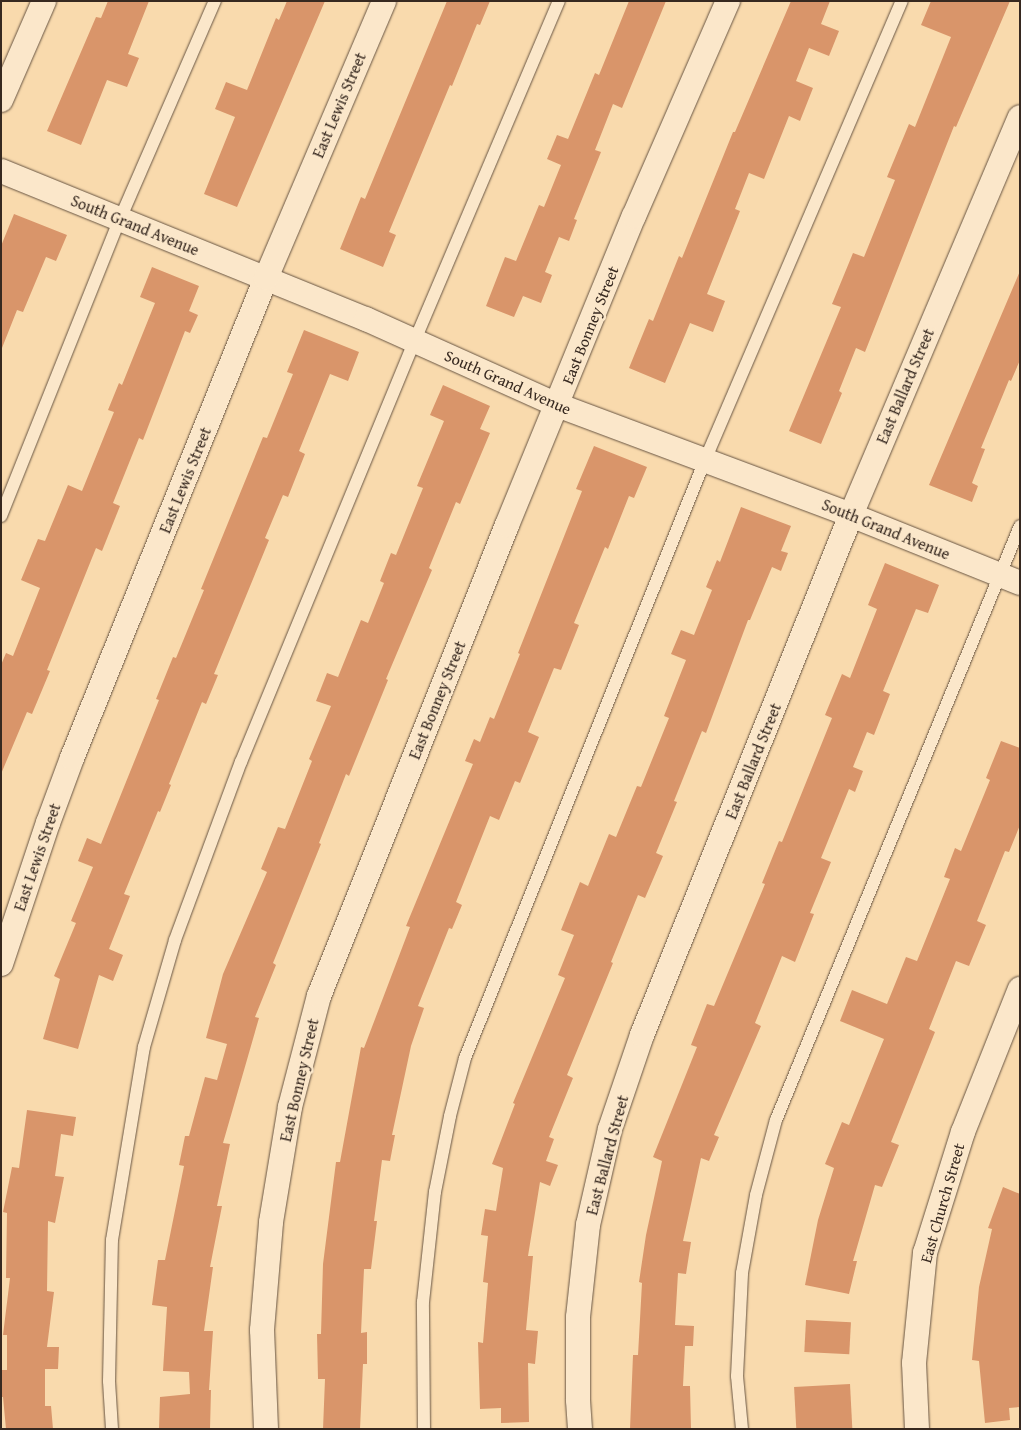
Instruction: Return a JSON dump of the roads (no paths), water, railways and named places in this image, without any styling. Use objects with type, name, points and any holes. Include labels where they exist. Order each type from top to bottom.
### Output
[{"type":"street","points":[[1,100],[44,1]]},
{"type":"street","name":"East Lewis Street","points":[[1,964],[48,823],[72,758],[266,278],[384,1]]},
{"type":"street","name":"East Bonney Street","points":[[266,1429],[262,1330],[271,1222],[290,1107],[319,996],[634,216],[728,1]]},
{"type":"street","name":"East Ballard Street","points":[[580,1429],[578,1317],[588,1225],[610,1129],[642,1035],[851,515],[1020,117]]},
{"type":"street","name":"South Grand Avenue","points":[[1,170],[415,340],[558,405],[851,515],[1010,579]]},
{"type":"street","name":"East Church Street","points":[[917,1429],[914,1363],[925,1253],[963,1132],[1020,989]]},
{"type":"lane","points":[[1,516],[120,219],[215,1]]},
{"type":"lane","points":[[112,1429],[109,1382],[112,1240],[144,1047],[175,940],[241,762],[415,340],[559,1]]},
{"type":"lane","points":[[424,1429],[423,1302],[435,1192],[450,1116],[465,1058],[705,460],[902,1]]},
{"type":"lane","points":[[742,1429],[737,1376],[742,1274],[756,1195],[776,1120],[1010,579],[1020,526]]}]
